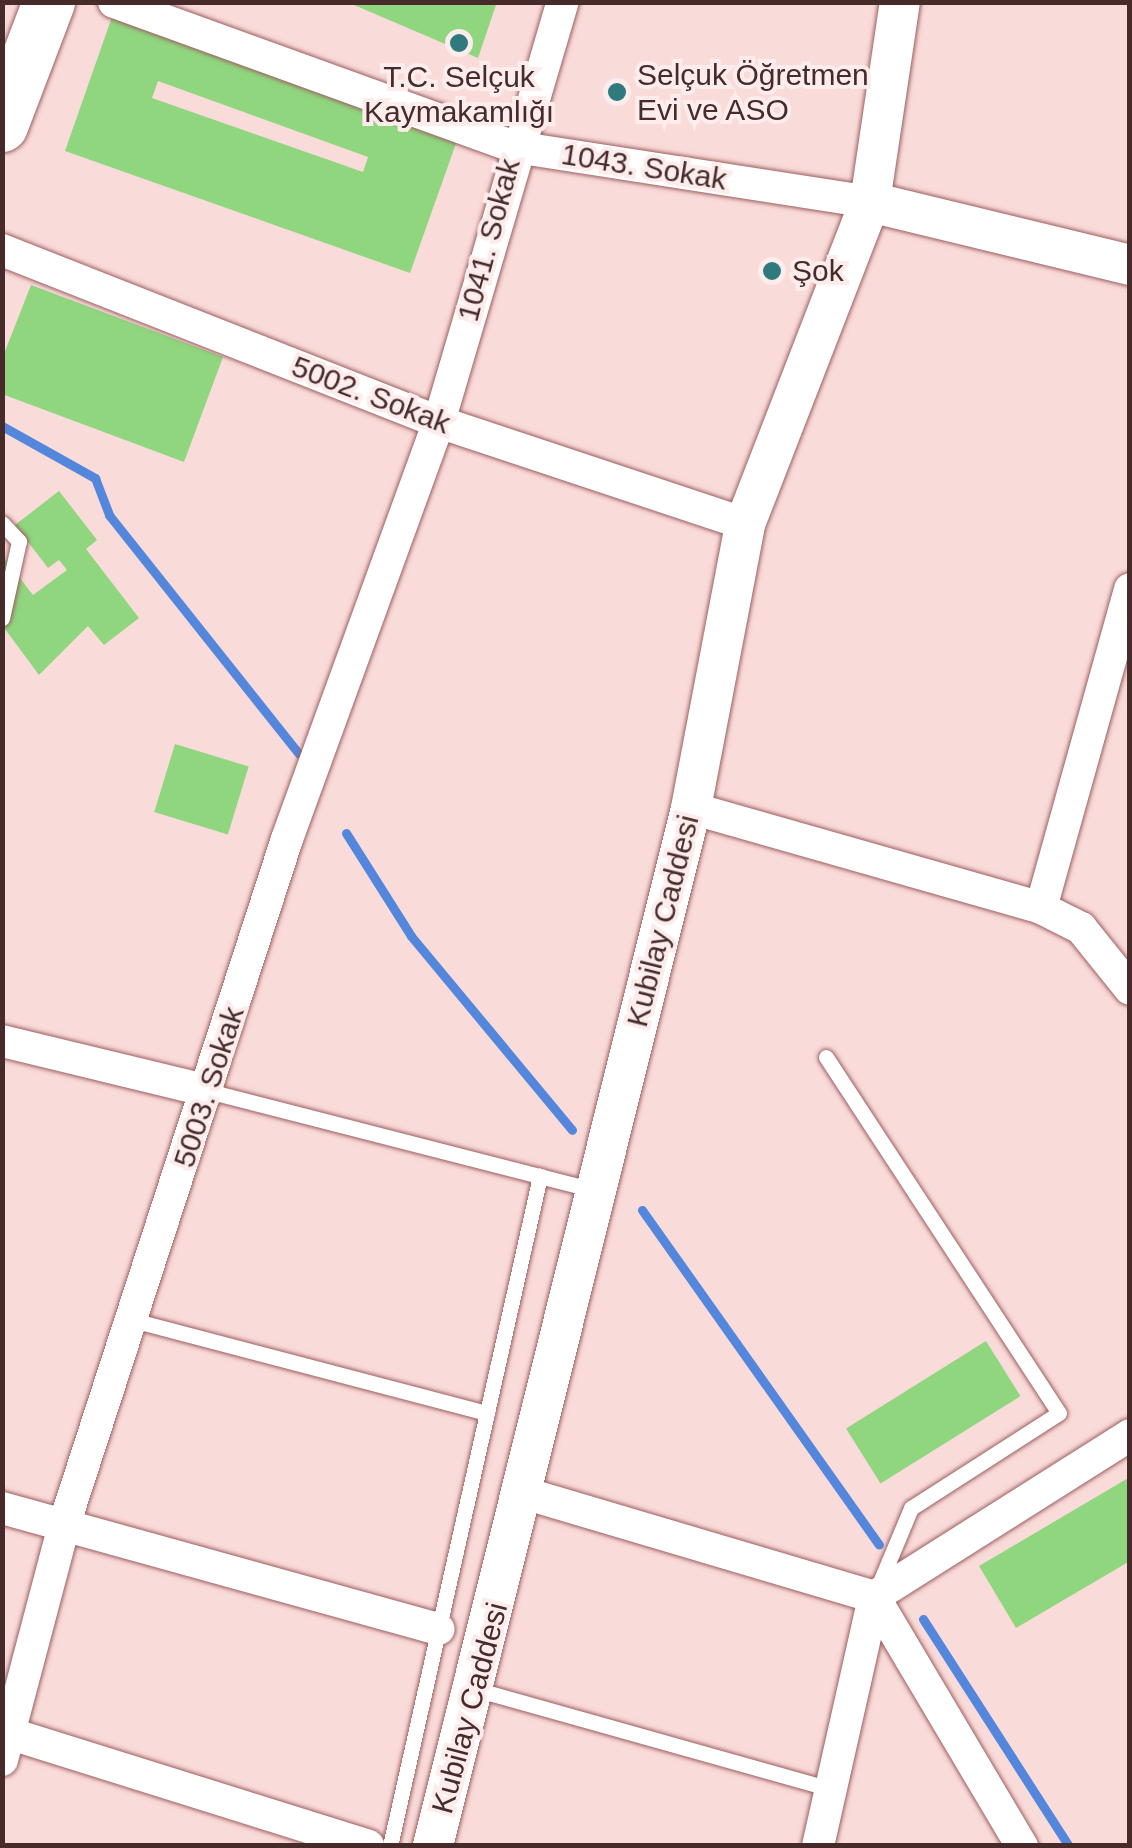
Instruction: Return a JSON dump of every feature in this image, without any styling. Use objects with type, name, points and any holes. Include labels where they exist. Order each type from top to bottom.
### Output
[{"type":"highway","points":[[2,126],[49,2]]},
{"type":"street","name":"1043. Sokak","points":[[114,2],[515,147],[870,202],[1130,265]]},
{"type":"street","name":"1041. Sokak","points":[[439,422],[515,147],[564,2]]},
{"type":"street","name":"Kubilay Caddesi","points":[[433,1846],[527,1494],[690,808],[745,524],[870,202],[900,2]]},
{"type":"street","name":"5002. Sokak","points":[[2,250],[439,422],[745,524]]},
{"type":"street","name":"5003. Sokak","points":[[4,1741],[64,1525],[287,839],[439,422]]},
{"type":"street","points":[[1041,908],[1118,686],[1130,589]]},
{"type":"street","points":[[690,808],[1041,908],[1080,928],[1130,989]]},
{"type":"street","points":[[2,1040],[208,1090]]},
{"type":"street","points":[[818,1846],[874,1597],[1130,1434]]},
{"type":"street","points":[[527,1494],[874,1597],[1022,1846]]},
{"type":"street","points":[[2,1508],[439,1630]]},
{"type":"street","points":[[4,1741],[368,1846]]},
{"type":"lane","points":[[2,523],[19,541],[2,618]]},
{"type":"lane","points":[[826,1058],[1059,1412],[911,1508],[874,1597]]},
{"type":"lane","points":[[208,1090],[597,1191]]},
{"type":"lane","points":[[390,1846],[540,1176]]},
{"type":"lane","points":[[132,1320],[487,1412]]},
{"type":"lane","points":[[475,1689],[830,1789]]},
{"type":"building","name":"T.C. Selçuk Kaymakamlığı","points":[[347,2],[497,2],[478,58]]},
{"type":"building","points":[[113,14],[459,135],[410,273],[65,151]],"holes":[[[158,81],[368,157],[363,172],[152,98]]]},
{"type":"building","points":[[31,285],[223,357],[184,462],[2,394],[2,359]]},
{"type":"building","points":[[59,491],[97,540],[86,549],[139,618],[104,645],[88,626],[39,675],[2,625],[2,555],[33,595],[67,570],[59,560],[48,568],[15,525]]},
{"type":"building","points":[[175,744],[249,767],[228,834],[154,812]]},
{"type":"building","points":[[986,1341],[1020,1396],[881,1484],[846,1428]]},
{"type":"building","points":[[1130,1477],[1130,1561],[1016,1628],[979,1566]]},
{"type":"waterway","points":[[2,426],[95,478],[109,515],[299,754]]},
{"type":"waterway","points":[[346,833],[411,936],[572,1130]]},
{"type":"waterway","points":[[642,1210],[879,1545]]},
{"type":"waterway","points":[[923,1619],[1069,1846]]},
{"type":"place","name":"T.C. Selçuk Kaymakamlığı","points":[[459,43]]},
{"type":"place","name":"Selçuk Öğretmen Evi ve ASO","points":[[617,92]]},
{"type":"place","name":"Şok","points":[[772,271]]}]
